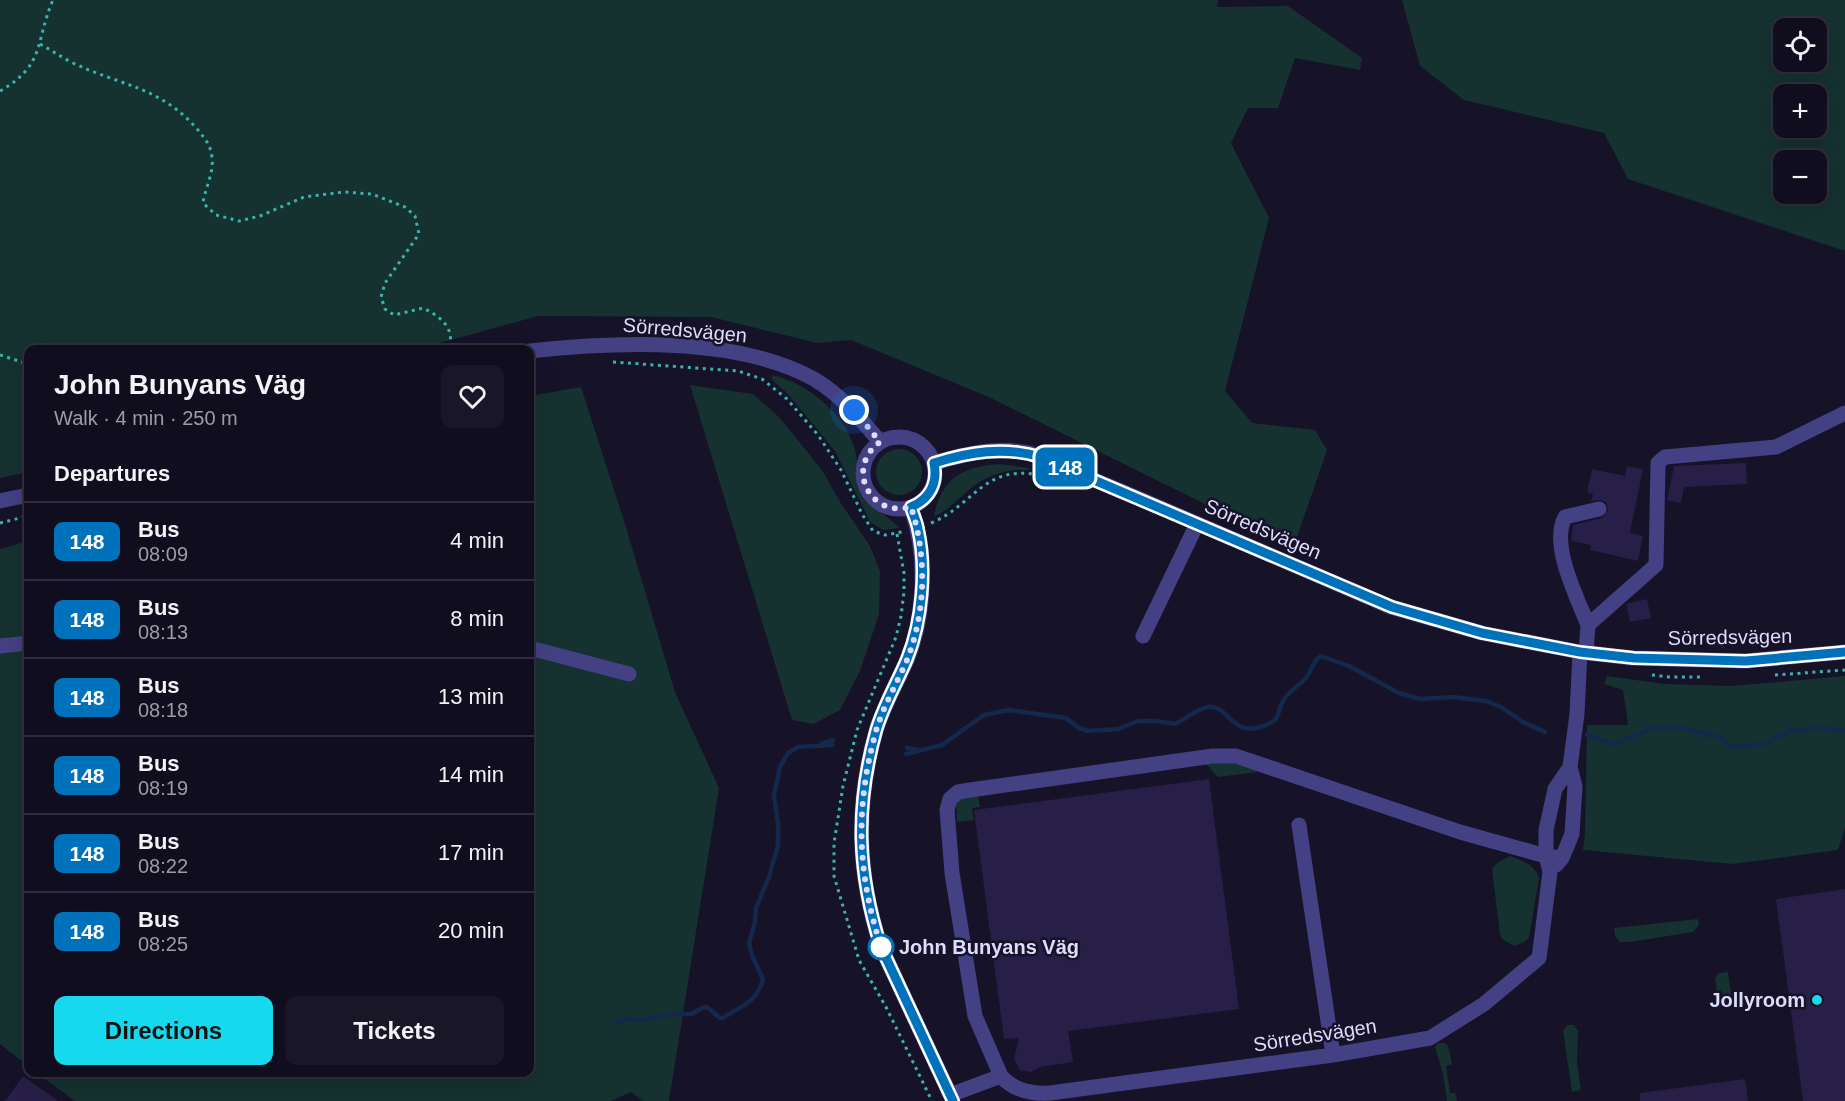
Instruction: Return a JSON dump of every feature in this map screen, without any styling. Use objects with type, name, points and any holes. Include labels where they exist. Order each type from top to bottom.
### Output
[{"type":"street","name":"Sörredsvägen","points":[[534,351],[647,345],[750,355],[775,362],[815,380],[836,394],[854,410],[880,442]]},
{"type":"street","points":[[1588,625],[1656,565],[1658,463],[1665,457],[1776,447],[1845,412]]},
{"type":"street","points":[[896,437],[912,439],[926,448],[934,463],[935,479],[931,490],[920,502],[911,507],[898,509],[885,506],[874,499],[866,488],[863,476],[864,462],[870,451],[880,442],[896,437]]},
{"type":"street","name":"Sörredsvägen","points":[[934,463],[981,452],[1019,451],[1051,461],[1392,607],[1482,633],[1583,652],[1634,658],[1746,661],[1845,652]]},
{"type":"street","points":[[0,501],[24,496]]},
{"type":"street","points":[[911,507],[918,527],[922,567],[919,615],[908,657],[877,729],[864,787],[861,861],[872,920],[881,947],[951,1098],[996,1078],[975,1016],[952,873],[947,810],[950,800],[958,792],[1201,758],[1236,756],[1460,832],[1554,857]]},
{"type":"street","points":[[1583,652],[1588,625],[1565,564],[1560,537],[1561,524],[1565,517],[1599,509]]},
{"type":"street","points":[[1143,636],[1197,524]]},
{"type":"street","points":[[0,646],[24,643]]},
{"type":"street","points":[[534,649],[628,674]]},
{"type":"street","name":"Sörredsvägen","points":[[996,1078],[1014,1087],[1050,1097],[1334,1055],[1430,1038],[1484,1004],[1539,958],[1550,872],[1554,857],[1572,834],[1575,786],[1570,767],[1583,652]]},
{"type":"street","name":"Sörredsvägen","points":[[1554,857],[1546,830],[1555,789],[1570,767]]},
{"type":"street","points":[[1299,825],[1334,1055]]},
{"type":"path","points":[[0,91],[17,82],[30,66],[40,44],[53,0]]},
{"type":"path","points":[[40,44],[73,63],[153,93],[188,118],[209,143],[213,159],[203,203],[216,215],[240,221],[260,216],[304,197],[344,192],[372,194],[405,207],[415,216],[420,234],[385,283],[381,297],[385,309],[394,315],[423,308],[436,314],[447,325],[450,345]]},
{"type":"path","points":[[0,355],[24,363]]},
{"type":"path","points":[[613,362],[738,370],[762,379],[787,399],[818,435],[841,470],[862,514],[873,531],[885,535],[918,527],[945,516],[981,486],[998,477],[1024,473],[1044,476]]},
{"type":"path","points":[[0,524],[24,517]]},
{"type":"green space","points":[[0,0],[1218,0],[1217,7],[1288,6],[1362,58],[1360,70],[1295,58],[1278,108],[1248,108],[1231,143],[1269,218],[1225,391],[1252,423],[1315,430],[1327,450],[1295,543],[1219,511],[991,398],[851,340],[817,343],[711,317],[538,316],[433,345],[24,345],[24,473],[0,478]]},
{"type":"green space","points":[[1402,0],[1845,0],[1845,251],[1628,179],[1604,133],[1464,100],[1420,66]]},
{"type":"green space","points":[[772,375],[786,379],[813,394],[836,415],[852,440],[857,459],[856,482],[859,491],[872,507],[899,528],[883,530],[870,522],[835,451],[787,393],[772,380]]},
{"type":"green space","points":[[690,385],[753,394],[779,417],[822,470],[840,502],[870,546],[880,571],[879,614],[860,671],[840,710],[814,724],[792,720]]},
{"type":"green space","points":[[581,387],[675,692],[719,788],[669,1101],[643,1101],[631,1092],[611,1101],[75,1101],[42,1077],[534,1077],[534,395]]},
{"type":"green space","points":[[904,449],[916,455],[921,463],[921,481],[916,489],[908,494],[894,495],[882,489],[877,481],[876,467],[882,455],[890,450]]},
{"type":"green space","points":[[1000,464],[1029,468],[1028,470],[1000,473],[984,480],[968,490],[945,511],[934,516],[942,492],[956,476],[975,468]]},
{"type":"green space","points":[[24,542],[24,1063],[0,1044],[0,549]]},
{"type":"green space","points":[[1607,676],[1664,684],[1733,686],[1845,676],[1845,828],[1838,850],[1733,864],[1583,850],[1587,725],[1628,725],[1623,690],[1604,684]]},
{"type":"green space","points":[[1228,761],[1257,768],[1257,772],[1218,777],[1206,764]]},
{"type":"green space","points":[[978,796],[980,807],[972,808],[974,820],[957,822],[956,802],[961,798]]},
{"type":"green space","points":[[1510,856],[1531,866],[1539,878],[1529,938],[1514,946],[1502,939],[1500,935],[1492,869],[1497,863]]},
{"type":"green space","points":[[1698,919],[1699,925],[1693,932],[1630,942],[1620,942],[1615,936],[1614,928]]},
{"type":"green space","points":[[1728,972],[1733,1005],[1719,1007],[1715,978],[1719,973]]},
{"type":"green space","points":[[1568,1025],[1574,1025],[1578,1031],[1577,1062],[1581,1090],[1572,1092],[1563,1030]]},
{"type":"green space","points":[[1438,1043],[1445,1043],[1448,1046],[1452,1064],[1446,1066],[1450,1093],[1455,1093],[1457,1101],[1447,1101],[1443,1074],[1435,1047]]},
{"type":"building","points":[[1746,463],[1747,484],[1684,487],[1681,503],[1667,500],[1674,466]]},
{"type":"building","points":[[1627,466],[1643,469],[1630,533],[1643,536],[1638,561],[1590,550],[1591,545],[1571,541],[1573,525],[1602,518],[1608,511],[1606,502],[1591,501],[1593,494],[1587,493],[1592,469],[1625,476]]},
{"type":"building","points":[[1647,599],[1651,618],[1630,622],[1626,604]]},
{"type":"building","points":[[1209,779],[1239,1009],[1068,1031],[1073,1062],[1040,1067],[1031,1072],[1020,1070],[1014,1059],[1019,1038],[1004,1039],[974,810]]},
{"type":"building","name":"Jollyroom","points":[[1845,889],[1845,1101],[1803,1101],[1776,899]]},
{"type":"building","points":[[23,1076],[58,1101],[5,1101]]},
{"type":"building","points":[[1745,1079],[1748,1101],[1640,1101],[1640,1093]]},
{"type":"waterway","points":[[906,754],[942,745],[984,715],[1009,710],[1066,718],[1079,728],[1088,731],[1118,729],[1138,721],[1175,724],[1208,707],[1222,711],[1239,726],[1247,729],[1257,728],[1276,719],[1285,697],[1306,678],[1314,663],[1321,656],[1349,666],[1399,693],[1420,699],[1453,697],[1486,701],[1545,732]]},
{"type":"waterway","points":[[1587,735],[1613,744],[1647,730],[1662,727],[1682,728],[1718,737],[1732,747],[1760,745],[1793,729],[1805,731],[1817,727],[1845,731]]},
{"type":"waterway","points":[[821,744],[833,740]]},
{"type":"waterway","points":[[616,1023],[625,1019],[641,1020],[673,1014],[692,1014],[707,1007],[723,1018],[748,1003],[757,994],[763,979],[749,943],[756,908],[769,877],[778,845],[774,795],[780,767],[788,753],[798,747],[832,745]]},
{"type":"waterway","points":[[907,748],[919,750]]},
{"type":"bus line","name":"148","points":[[953,1101],[881,947],[872,920],[861,861],[864,787],[877,729],[908,657],[919,615],[921,550],[918,527],[911,507],[928,495],[934,485],[934,463],[990,450],[1019,451],[1040,457],[1392,607],[1518,641],[1580,652],[1634,658],[1746,661],[1845,652]]},
{"type":"place","name":"John Bunyans Väg","points":[[881,947]]},
{"type":"place","name":"Jollyroom","points":[[1817,1000]]},
{"type":"route","points":[[854,410],[880,442],[870,451],[864,462],[863,476],[866,488],[874,499],[885,506],[898,509],[911,507],[918,527],[922,567],[916,632],[908,657],[877,729],[862,804],[861,861],[872,920],[881,947]]}]
